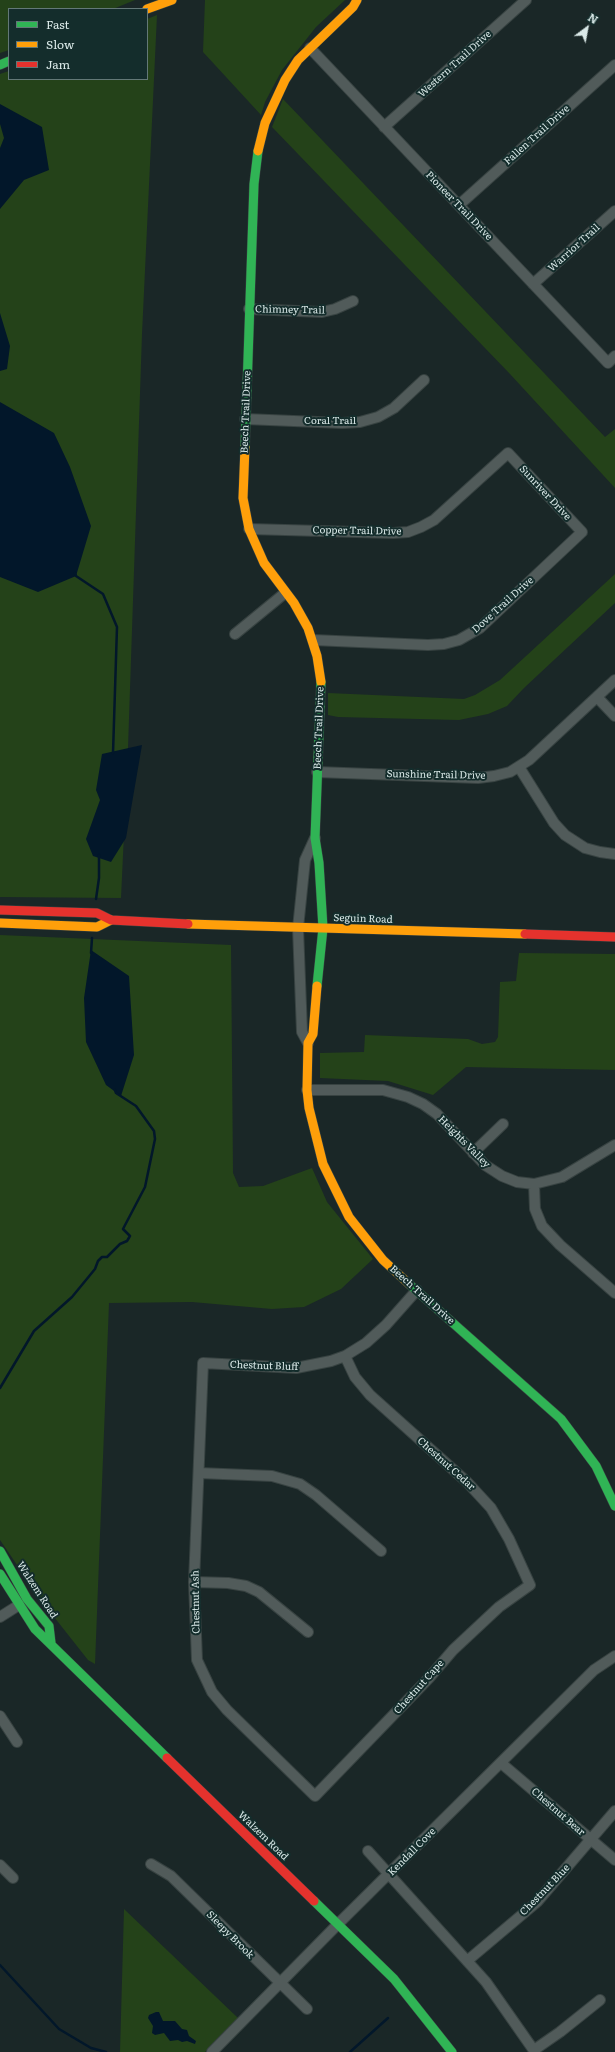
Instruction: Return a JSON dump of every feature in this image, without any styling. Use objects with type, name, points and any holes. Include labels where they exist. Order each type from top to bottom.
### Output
[{"type":"street","points":[[148,9],[172,0]]},
{"type":"street","name":"Beech Trail Drive","points":[[357,0],[353,7],[298,60],[285,80],[274,101],[259,146],[254,184],[243,498],[249,529],[264,563],[302,615],[313,640],[321,678],[315,838],[320,863],[323,928],[313,1034],[308,1043],[307,1090],[309,1108],[323,1164],[350,1217],[383,1260],[561,1419],[596,1466],[615,1506]]},
{"type":"street","name":"Western Trail Drive","points":[[384,127],[526,0]]},
{"type":"street","name":"Pioneer Trail Drive","points":[[310,48],[533,284],[611,360]]},
{"type":"street","name":"Fallen Trail Drive","points":[[459,205],[615,65]]},
{"type":"street","name":"Warrior Trail","points":[[533,284],[615,211]]},
{"type":"street","name":"Chimney Trail","points":[[249,309],[322,312],[335,310],[353,301]]},
{"type":"street","name":"Coral Trail","points":[[246,419],[342,423],[360,422],[378,417],[394,408],[424,380]]},
{"type":"street","name":"Copper Trail Drive","points":[[249,529],[393,533],[408,532],[434,520],[508,453]]},
{"type":"street","name":"Sunriver Drive","points":[[508,453],[582,532]]},
{"type":"street","name":"Dove Trail Drive","points":[[313,640],[428,645],[444,644],[459,640],[480,628],[582,532]]},
{"type":"street","points":[[235,634],[286,593]]},
{"type":"street","name":"Sunshine Trail Drive","points":[[318,772],[478,778],[494,776],[518,768],[529,760],[615,680]]},
{"type":"street","points":[[597,697],[615,716]]},
{"type":"street","points":[[518,768],[554,823],[564,835],[585,848],[615,854]]},
{"type":"street","name":"Beech Trail Drive","points":[[308,1043],[302,1032],[298,928],[305,860],[315,838]]},
{"type":"street","name":"Seguin Road","points":[[0,910],[97,913],[111,920],[298,928],[615,937]]},
{"type":"street","name":"Seguin Road","points":[[0,923],[97,927],[111,920]]},
{"type":"street","name":"Heights Valley","points":[[307,1090],[383,1090],[408,1097],[423,1104],[436,1114],[485,1165],[502,1176],[517,1182],[534,1184],[562,1177],[615,1145]]},
{"type":"street","points":[[473,1153],[504,1124]]},
{"type":"street","points":[[534,1184],[535,1209],[542,1226],[560,1245],[613,1287]]},
{"type":"street","name":"Chestnut Bluff","points":[[203,1363],[296,1368],[320,1364],[345,1356],[377,1334],[417,1290]]},
{"type":"street","name":"Chestnut Cedar","points":[[345,1356],[355,1377],[370,1395],[467,1482],[491,1508],[509,1539],[530,1585]]},
{"type":"street","name":"Chestnut Ash","points":[[203,1363],[194,1582],[197,1660],[212,1692],[227,1710],[315,1796]]},
{"type":"street","points":[[199,1473],[262,1475],[291,1480],[316,1495],[381,1551]]},
{"type":"street","name":"Walzem Road","points":[[0,1552],[27,1599],[49,1626],[51,1643]]},
{"type":"street","name":"Walzem Road","points":[[0,1574],[35,1629],[394,1979],[452,2052]]},
{"type":"street","points":[[194,1582],[228,1583],[246,1586],[259,1592],[308,1632]]},
{"type":"street","name":"Chestnut Cape","points":[[315,1796],[429,1678],[452,1650],[499,1607],[530,1585]]},
{"type":"street","points":[[0,1617],[19,1605]]},
{"type":"street","name":"Kendall Cove","points":[[212,2052],[338,1924],[390,1875],[594,1670],[615,1656]]},
{"type":"street","points":[[0,1716],[17,1742]]},
{"type":"street","name":"Chestnut Bear","points":[[501,1763],[615,1860]]},
{"type":"street","name":"Chestnut Blue","points":[[467,1961],[537,1902],[615,1811]]},
{"type":"street","points":[[368,1851],[486,1982],[534,2051],[600,2000]]},
{"type":"street","name":"Sleepy Brook","points":[[151,1864],[171,1876],[279,1984],[307,2009]]},
{"type":"street","points":[[0,1865],[13,1878]]},
{"type":"green space","points":[[0,0],[135,0],[115,8],[8,8],[8,50],[0,53]]},
{"type":"green space","points":[[205,0],[345,0],[316,27],[282,70],[265,102],[261,115],[203,52]]},
{"type":"green space","points":[[157,15],[142,334],[128,748],[121,898],[0,897],[0,74],[8,71],[8,80],[148,80],[148,19]]},
{"type":"green space","points":[[283,99],[605,437],[615,429],[615,488],[510,374],[272,127]]},
{"type":"green space","points":[[615,574],[615,603],[524,688],[507,706],[488,714],[459,720],[338,717],[328,715],[328,693],[464,699],[475,695],[500,680]]},
{"type":"green space","points":[[0,935],[231,945],[233,1173],[239,1187],[263,1186],[312,1168],[327,1202],[373,1259],[341,1289],[304,1307],[272,1309],[192,1302],[109,1303],[95,1664],[88,1660],[43,1603],[0,1540]]},
{"type":"green space","points":[[519,953],[615,954],[615,1070],[466,1067],[433,1095],[388,1081],[320,1078],[320,1053],[364,1052],[365,1035],[468,1039],[482,1044],[495,1042],[498,1037],[500,982],[516,981]]},
{"type":"green space","points":[[124,1909],[238,2018],[205,2052],[120,2052]]},
{"type":"water","points":[[0,104],[42,127],[49,170],[24,180],[0,209],[0,148],[4,138],[0,124]]},
{"type":"water","points":[[0,313],[10,346],[7,369],[0,371]]},
{"type":"water","points":[[0,402],[54,433],[70,467],[91,526],[76,576],[38,592],[0,577]]},
{"type":"water","points":[[142,745],[126,838],[111,862],[93,856],[86,839],[100,800],[96,790],[102,754]]},
{"type":"water","points":[[91,950],[129,976],[134,1055],[121,1096],[106,1085],[86,1042],[84,998]]},
{"type":"water","points":[[159,2012],[163,2021],[175,2021],[182,2029],[187,2030],[189,2036],[196,2041],[195,2044],[187,2041],[170,2041],[164,2033],[155,2035],[152,2033],[153,2026],[148,2018],[149,2015]]},
{"type":"waterway","points":[[75,573],[76,576],[103,594],[117,627],[113,753]]},
{"type":"waterway","points":[[96,899],[99,878],[99,855]]},
{"type":"waterway","points":[[91,953],[92,938]]},
{"type":"waterway","points":[[0,1388],[34,1331],[72,1297],[95,1269],[98,1261],[102,1257],[107,1257],[120,1244],[127,1241],[130,1236],[123,1229],[145,1187],[155,1139],[154,1131],[136,1106],[116,1093],[115,1090]]},
{"type":"waterway","points":[[0,1965],[59,2029],[91,2048],[106,2052]]},
{"type":"waterway","points":[[350,2052],[388,2018]]},
{"type":"traffic: fast","points":[[0,65],[8,61]]},
{"type":"traffic: fast","points":[[245,447],[254,184],[258,151]]},
{"type":"traffic: fast","points":[[317,986],[323,928],[319,863],[315,838],[321,682]]},
{"type":"traffic: fast","points":[[409,1284],[561,1419],[596,1466],[615,1506]]},
{"type":"traffic: fast","points":[[0,1551],[27,1599],[49,1626],[51,1643]]},
{"type":"traffic: fast","points":[[0,1574],[35,1629],[167,1758]]},
{"type":"traffic: fast","points":[[314,1901],[394,1979],[452,2052]]},
{"type":"traffic: slow","points":[[148,9],[172,0]]},
{"type":"traffic: slow","points":[[258,151],[265,123],[285,80],[298,60],[353,7],[357,0]]},
{"type":"traffic: slow","points":[[245,447],[243,498],[249,529],[264,563],[294,603],[308,628],[317,656],[321,682]]},
{"type":"traffic: slow","points":[[0,923],[97,927],[111,920]]},
{"type":"traffic: slow","points":[[188,924],[525,934]]},
{"type":"traffic: slow","points":[[317,986],[313,1034],[308,1043],[307,1090],[309,1108],[323,1164],[349,1217],[383,1260],[409,1284]]},
{"type":"traffic: jam","points":[[0,910],[97,913],[111,920],[188,924]]},
{"type":"traffic: jam","points":[[525,934],[615,937]]},
{"type":"traffic: jam","points":[[167,1758],[314,1901]]}]
